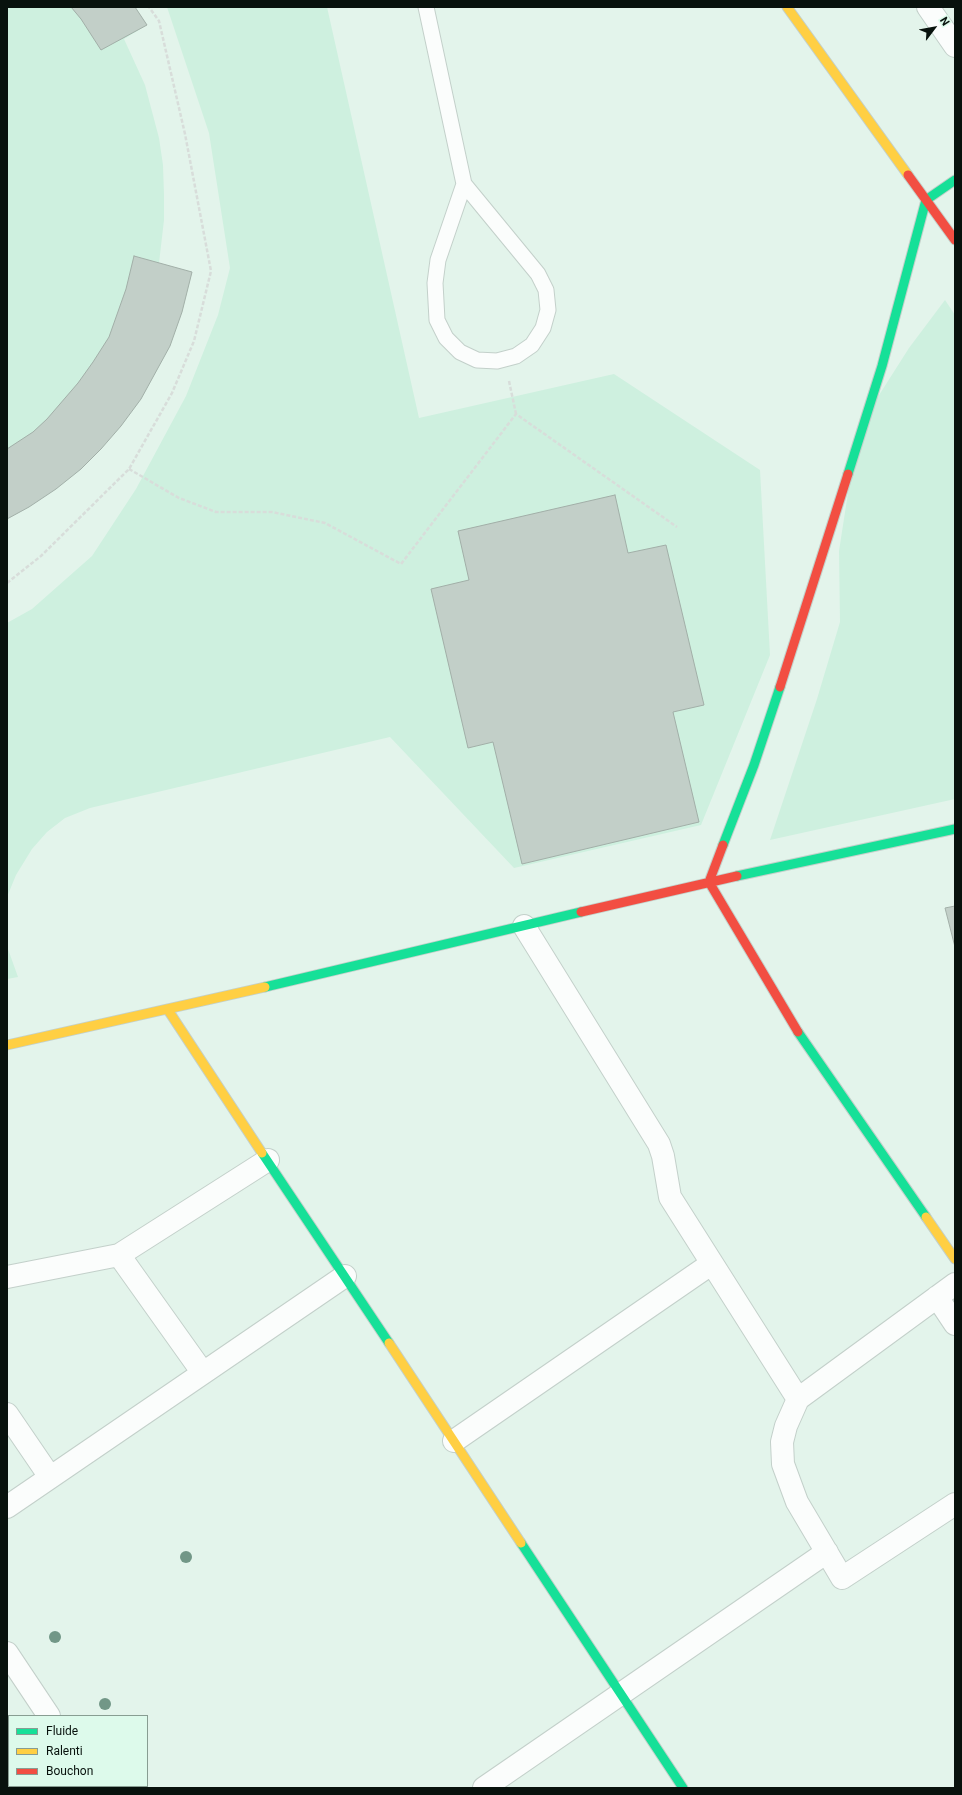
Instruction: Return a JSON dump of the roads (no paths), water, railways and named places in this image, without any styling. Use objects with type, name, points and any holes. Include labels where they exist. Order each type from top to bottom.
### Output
[{"type":"street","points":[[787,7],[955,240]]},
{"type":"street","points":[[928,7],[955,46]]},
{"type":"street","points":[[710,882],[754,765],[791,656],[882,366],[926,200],[955,180]]},
{"type":"street","points":[[7,1045],[168,1010],[710,882],[955,830]]},
{"type":"street","points":[[710,882],[806,1046],[955,1259]]},
{"type":"street","points":[[524,926],[659,1144],[663,1156],[670,1197],[711,1264],[798,1399]]},
{"type":"street","points":[[168,1010],[683,1788]]},
{"type":"street","points":[[7,1278],[119,1255],[268,1160]]},
{"type":"street","points":[[119,1255],[203,1373]]},
{"type":"street","points":[[454,1441],[711,1264]]},
{"type":"street","points":[[7,1507],[345,1276]]},
{"type":"street","points":[[955,1284],[798,1399],[786,1426],[782,1442],[783,1464],[797,1502],[842,1578],[955,1504]]},
{"type":"street","points":[[937,1297],[955,1324]]},
{"type":"street","points":[[7,1414],[50,1477]]},
{"type":"street","points":[[484,1788],[827,1552]]},
{"type":"street","points":[[7,1654],[48,1715]]},
{"type":"lane","points":[[426,7],[464,184],[538,274],[546,290],[548,310],[543,328],[532,345],[516,356],[503,360],[477,360],[460,352],[446,338],[437,320],[435,283],[438,260],[464,184]]}]
